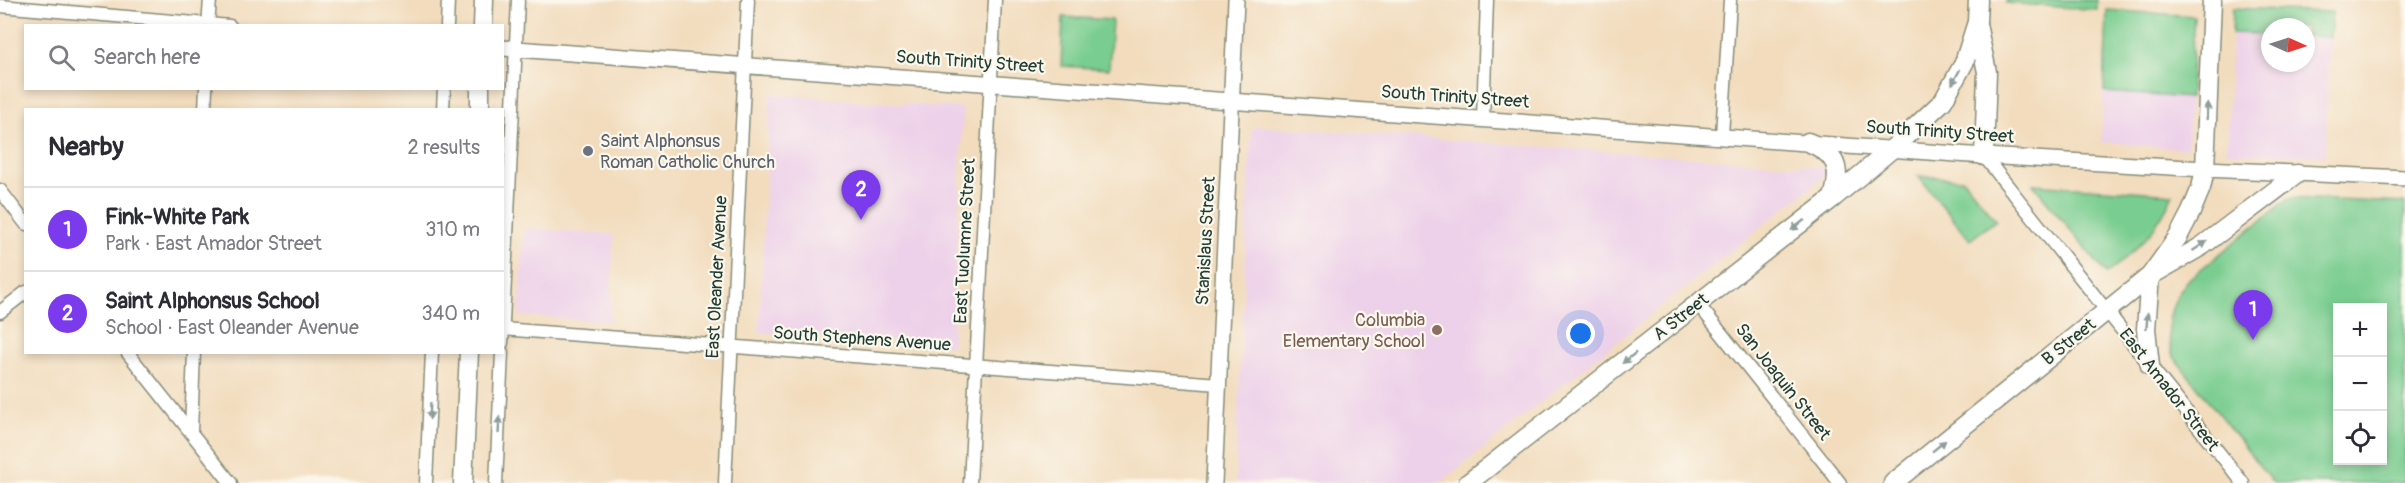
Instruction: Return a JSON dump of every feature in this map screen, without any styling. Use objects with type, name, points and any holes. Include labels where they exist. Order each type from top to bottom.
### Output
[{"type":"main road","points":[[483,24],[484,0]]},
{"type":"main road","points":[[1978,0],[1977,22],[1987,72],[1984,156]]},
{"type":"main road","name":"B Street","points":[[1893,483],[2150,276],[2178,237],[2201,188],[2205,169],[2212,0]]},
{"type":"main road","points":[[1893,148],[1943,101],[1964,63],[1977,22]]},
{"type":"main road","points":[[480,90],[480,108]]},
{"type":"main road","points":[[1808,142],[1824,149],[1836,166],[1838,181],[1833,198]]},
{"type":"main road","name":"A Street","points":[[1468,483],[1833,198],[1893,148]]},
{"type":"main road","points":[[2150,366],[2146,329],[2150,276],[2202,246],[2297,174]]},
{"type":"main road","points":[[463,483],[469,354]]},
{"type":"street","points":[[209,24],[210,0]]},
{"type":"street","points":[[447,24],[448,0]]},
{"type":"street","points":[[504,282],[509,48],[518,0]]},
{"type":"street","name":"East Oleander Avenue","points":[[725,483],[748,0]]},
{"type":"street","name":"East Tuolumne Street","points":[[970,483],[995,0]]},
{"type":"street","name":"Stanislaus Street","points":[[1214,483],[1236,0]]},
{"type":"street","points":[[1483,119],[1487,0]]},
{"type":"street","points":[[1722,136],[1730,0]]},
{"type":"street","points":[[0,6],[198,24]]},
{"type":"street","name":"South Trinity Street","points":[[509,48],[1984,156],[2405,178]]},
{"type":"street","points":[[205,108],[206,90]]},
{"type":"street","points":[[443,108],[444,90]]},
{"type":"street","name":"East Amador Street","points":[[1984,156],[2243,483]]},
{"type":"street","points":[[0,190],[24,221]]},
{"type":"street","points":[[0,312],[24,293]]},
{"type":"street","name":"San Joaquin Street","points":[[1698,304],[1839,483]]},
{"type":"street","name":"South Stephens Avenue","points":[[504,329],[1219,384]]},
{"type":"street","points":[[129,354],[191,432],[225,481]]},
{"type":"street","points":[[191,432],[194,354]]},
{"type":"street","points":[[426,483],[432,354]]},
{"type":"street","points":[[496,483],[502,354]]},
{"type":"shaded area","points":[[2232,33],[2261,34],[2261,72],[2315,72],[2315,36],[2330,37],[2325,156],[2227,152]]},
{"type":"shaded area","points":[[2104,92],[2190,98],[2187,149],[2101,142]]},
{"type":"shaded area","points":[[770,94],[963,108],[952,346],[759,332]]},
{"type":"shaded area","name":"Columbia Elementary School","points":[[1257,126],[1823,167],[1827,174],[1440,483],[1235,483],[1251,131]]},
{"type":"shaded area","points":[[524,228],[614,235],[610,321],[519,316]]},
{"type":"green space","points":[[2006,0],[2097,0],[2097,10],[2006,3]]},
{"type":"green space","points":[[2233,8],[2332,12],[2330,37],[2315,36],[2315,18],[2261,18],[2261,34],[2232,33]]},
{"type":"green space","points":[[2107,10],[2194,16],[2190,98],[2104,92]]},
{"type":"green space","points":[[1063,17],[1112,20],[1109,69],[1061,66]]},
{"type":"green space","points":[[1918,176],[1963,179],[1996,220],[1970,240]]},
{"type":"green space","points":[[2033,184],[2173,194],[2145,239],[2106,274]]},
{"type":"green space","points":[[2289,198],[2405,203],[2405,483],[2273,483],[2173,356],[2169,334],[2170,314],[2190,278]]},
{"type":"place","name":"Saint Alphonsus Roman Catholic Church","points":[[588,151]]},
{"type":"place","name":"Saint Alphonsus School","points":[[861,220]]},
{"type":"place","name":"Columbia Elementary School","points":[[1437,330]]},
{"type":"place","name":"Fink-White Park","points":[[2253,340]]}]
